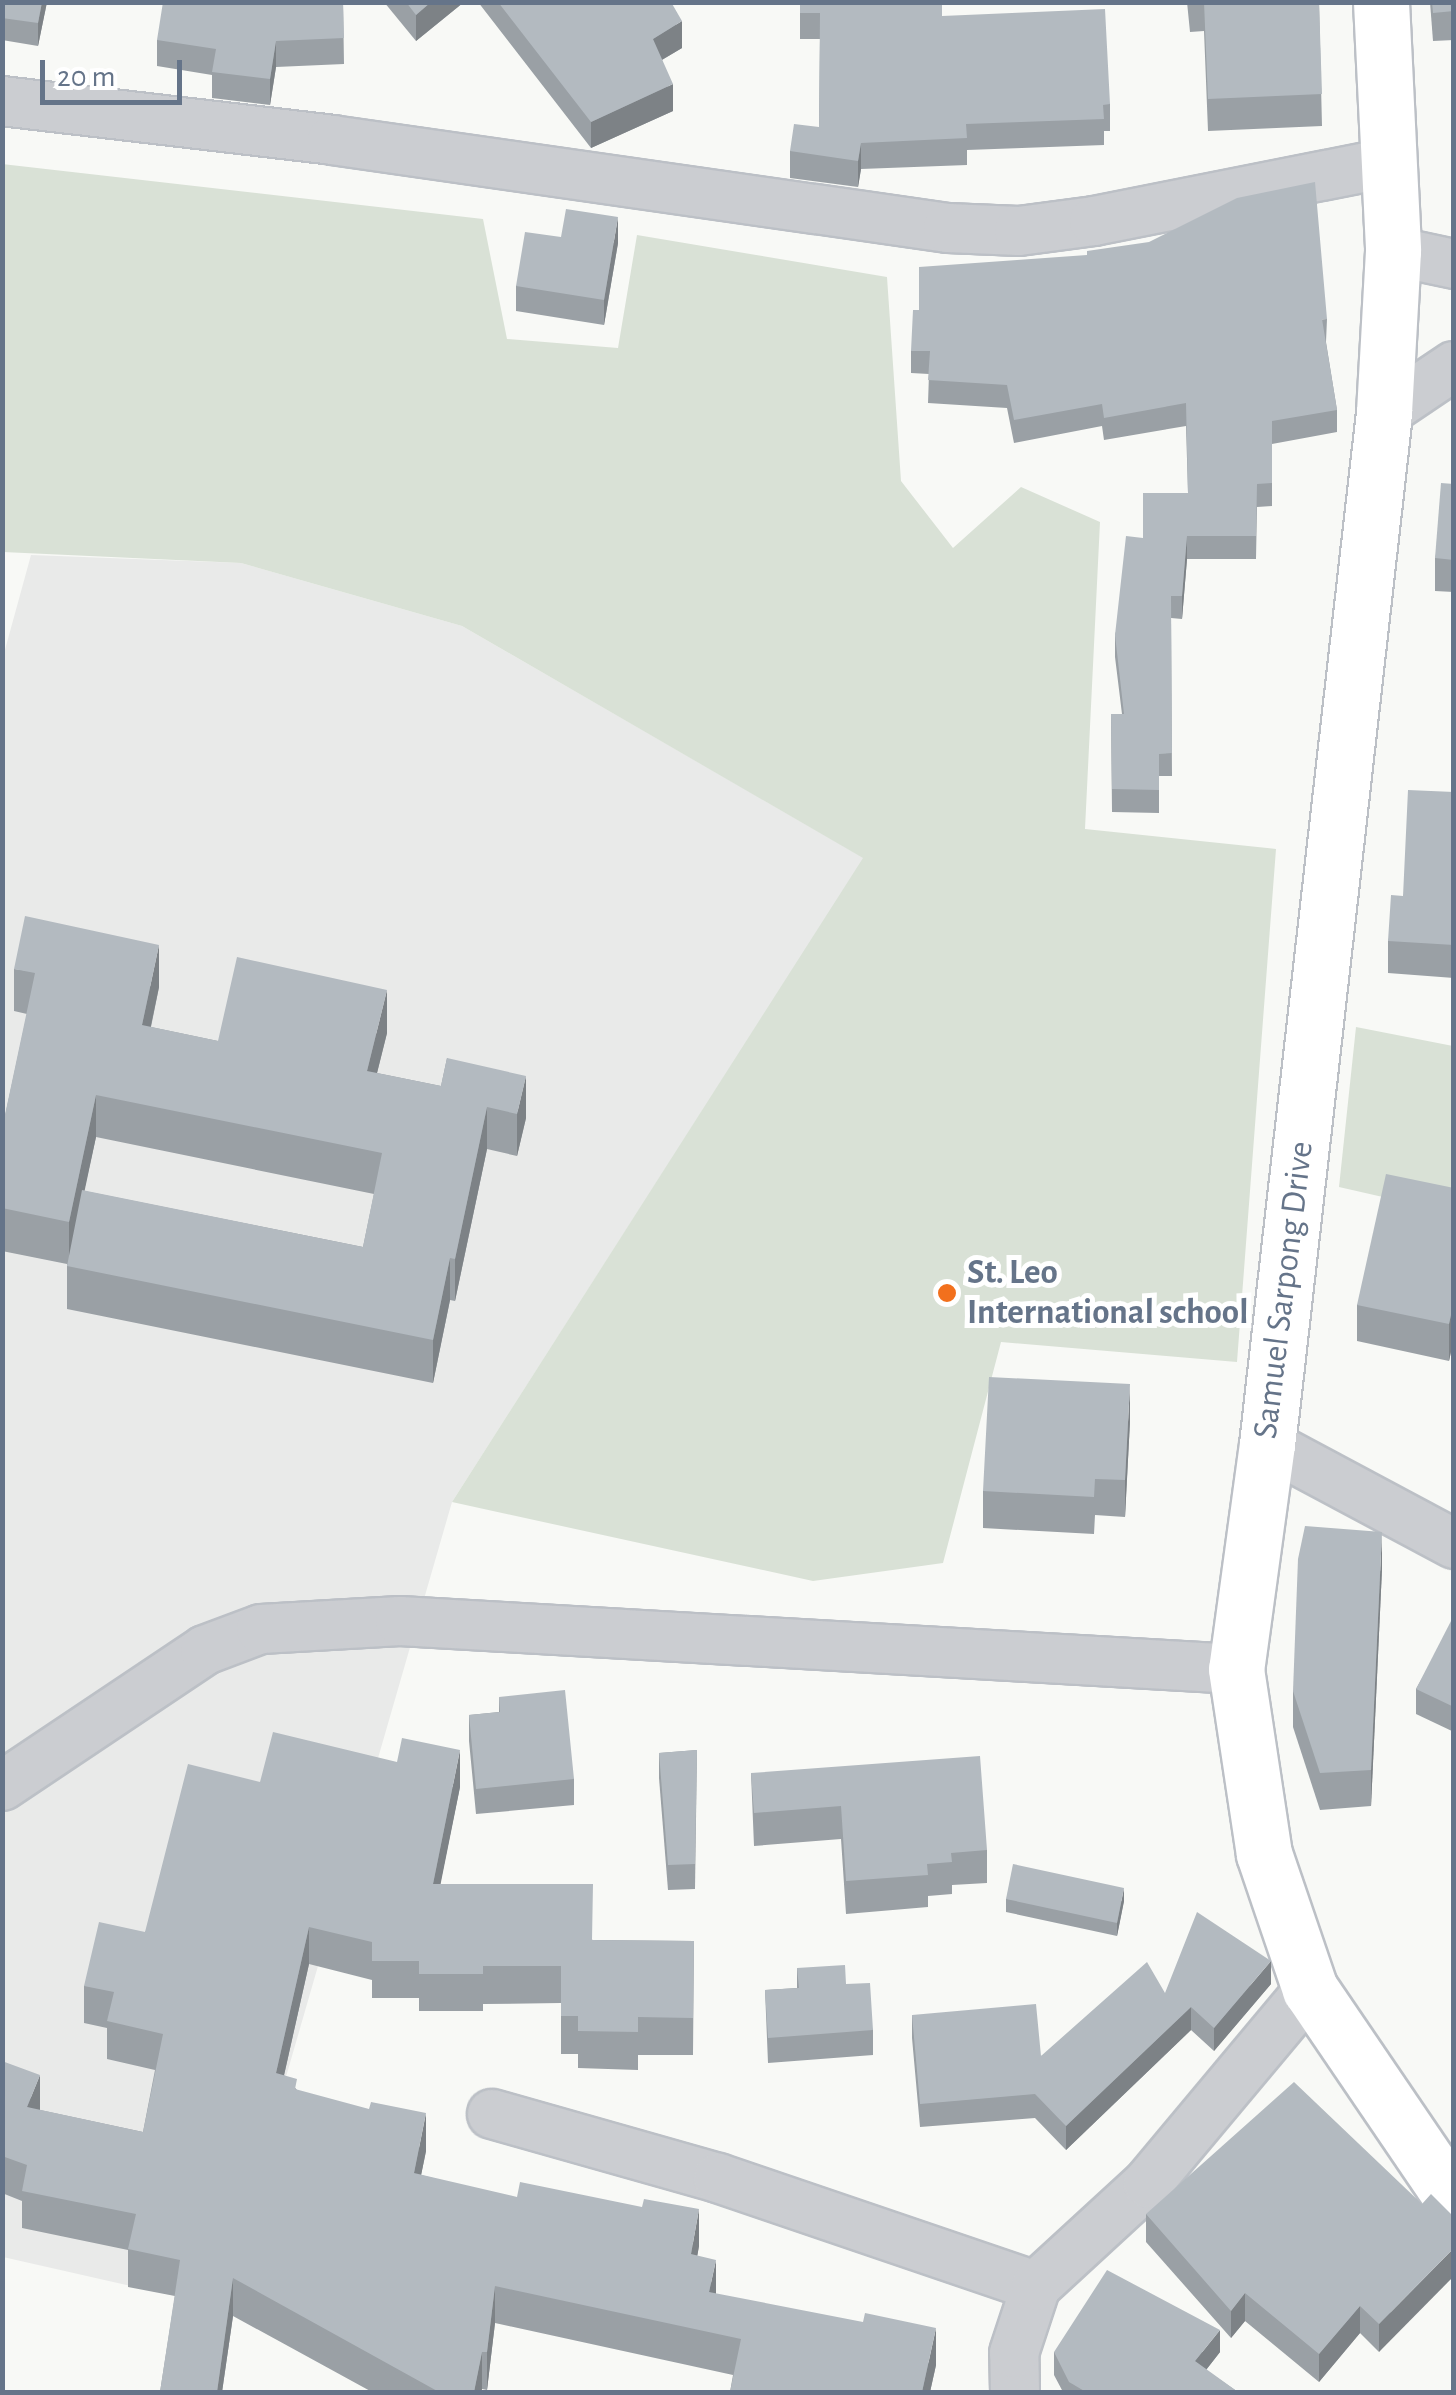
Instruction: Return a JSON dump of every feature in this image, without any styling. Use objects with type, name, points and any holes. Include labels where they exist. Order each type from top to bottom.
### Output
[{"type":"street","name":"Samuel Sarpong Drive","points":[[1381,2],[1393,251],[1384,413],[1267,1444],[1236,1669],[1264,1854],[1310,1989],[1454,2201]]},
{"type":"street","points":[[2,101],[332,140],[948,228],[1019,231],[1094,221],[1386,163]]},
{"type":"street","points":[[1393,251],[1454,264]]},
{"type":"street","points":[[1384,413],[1454,366]]},
{"type":"street","points":[[1267,1444],[1454,1544]]},
{"type":"street","points":[[2,1786],[204,1650],[260,1629],[400,1621],[1236,1669]]},
{"type":"street","points":[[1015,2392],[1014,2353],[1036,2286],[1148,2184],[1310,1989]]},
{"type":"street","points":[[492,2114],[718,2178],[1036,2286]]},
{"type":"shaded area","points":[[2,164],[483,219],[507,339],[618,348],[637,235],[887,277],[901,481],[953,548],[1021,487],[1100,522],[1085,829],[1276,849],[1237,1362],[1001,1342],[943,1563],[813,1581],[452,1502],[863,858],[462,626],[241,563],[3,552]]},
{"type":"shaded area","points":[[31,555],[241,563],[462,626],[864,858],[452,1502],[277,2108],[250,2313],[3,2257],[3,657]]},
{"type":"shaded area","points":[[1356,1027],[1453,1046],[1453,1213],[1339,1187]]},
{"type":"building","points":[[2,2],[42,2],[38,23],[2,18]]},
{"type":"building","points":[[163,2],[343,2],[344,38],[276,41],[270,79],[212,72],[216,49],[157,40]]},
{"type":"building","points":[[406,2],[431,2],[416,15]]},
{"type":"building","points":[[498,2],[671,2],[682,21],[653,39],[673,84],[591,122]]},
{"type":"building","points":[[800,2],[942,2],[942,16],[1105,9],[1110,104],[1103,105],[1104,119],[966,124],[967,138],[861,143],[858,161],[790,151],[794,124],[819,127],[820,13],[800,13]]},
{"type":"building","points":[[1204,2],[1319,2],[1322,94],[1208,99]]},
{"type":"building","points":[[1432,2],[1454,2],[1454,11],[1433,13]]},
{"type":"building","points":[[1315,182],[1327,319],[1322,319],[1337,410],[1272,421],[1272,483],[1257,484],[1256,536],[1187,536],[1182,596],[1171,596],[1172,753],[1159,754],[1159,790],[1112,789],[1111,714],[1124,714],[1115,635],[1126,536],[1143,538],[1143,493],[1188,493],[1186,403],[1104,418],[1102,404],[1014,420],[1007,385],[928,380],[930,351],[911,351],[913,310],[919,310],[919,267],[1087,255],[1087,251],[1149,242],[1237,198]]},
{"type":"building","points":[[566,209],[618,217],[604,300],[516,286],[525,232],[561,237]]},
{"type":"building","points":[[1441,483],[1454,484],[1454,560],[1435,558]]},
{"type":"building","points":[[1408,790],[1454,792],[1454,945],[1388,941],[1391,895],[1403,896]]},
{"type":"building","points":[[25,916],[159,945],[142,1025],[218,1041],[237,957],[387,990],[367,1071],[441,1086],[447,1058],[526,1076],[517,1114],[487,1107],[455,1259],[450,1258],[433,1340],[67,1266],[82,1190],[363,1247],[382,1153],[96,1095],[69,1222],[2,1208],[2,1129],[35,973],[14,969]]},
{"type":"building","points":[[1386,1174],[1454,1188],[1454,1301],[1449,1324],[1357,1305]]},
{"type":"building","points":[[989,1377],[1130,1384],[1125,1480],[1095,1479],[1094,1497],[983,1491]]},
{"type":"building","points":[[1305,1526],[1382,1532],[1371,1770],[1320,1773],[1293,1691],[1298,1559]]},
{"type":"building","points":[[1451,1621],[1454,1622],[1454,1707],[1416,1689]]},
{"type":"building","points":[[565,1690],[574,1779],[476,1789],[469,1715],[500,1712],[499,1697]]},
{"type":"building","points":[[273,1732],[397,1762],[402,1738],[460,1750],[433,1884],[593,1884],[592,1940],[694,1941],[693,2018],[638,2017],[638,2032],[578,2031],[578,2016],[561,2016],[561,1966],[483,1966],[483,1974],[419,1974],[419,1961],[372,1961],[372,1942],[309,1927],[276,2073],[297,2079],[295,2089],[369,2109],[371,2102],[426,2113],[414,2173],[517,2197],[520,2182],[642,2207],[644,2199],[699,2209],[691,2254],[716,2260],[709,2292],[863,2322],[865,2313],[936,2328],[922,2392],[730,2392],[741,2339],[495,2286],[487,2352],[482,2352],[474,2392],[439,2392],[233,2278],[217,2392],[160,2392],[180,2260],[128,2249],[136,2214],[22,2191],[27,2165],[2,2156],[2,2061],[40,2075],[27,2107],[143,2132],[163,2034],[107,2021],[114,1992],[84,1986],[99,1922],[145,1932],[188,1764],[260,1782]]},
{"type":"building","points":[[697,1750],[695,1864],[668,1865],[659,1753]]},
{"type":"building","points":[[980,1756],[987,1850],[951,1853],[952,1862],[927,1864],[928,1875],[846,1881],[841,1806],[754,1813],[751,1773]]},
{"type":"building","points":[[1013,1864],[1124,1888],[1117,1923],[1006,1899]]},
{"type":"building","points":[[1197,1912],[1271,1961],[1214,2028],[1191,2007],[1066,2126],[1035,2094],[920,2104],[912,2015],[1036,2004],[1041,2056],[1147,1962],[1165,1993]]},
{"type":"building","points":[[845,1965],[846,1984],[870,1983],[873,2030],[768,2038],[765,1990],[799,1988],[797,1968]]},
{"type":"building","points":[[1294,2082],[1422,2204],[1431,2194],[1454,2217],[1454,2248],[1379,2324],[1360,2306],[1319,2354],[1245,2293],[1231,2311],[1146,2214]]},
{"type":"building","points":[[1107,2270],[1220,2330],[1195,2361],[1238,2392],[1086,2392],[1069,2382],[1054,2352]]},
{"type":"place","name":"St. Leo International school","points":[[947,1293]]}]
